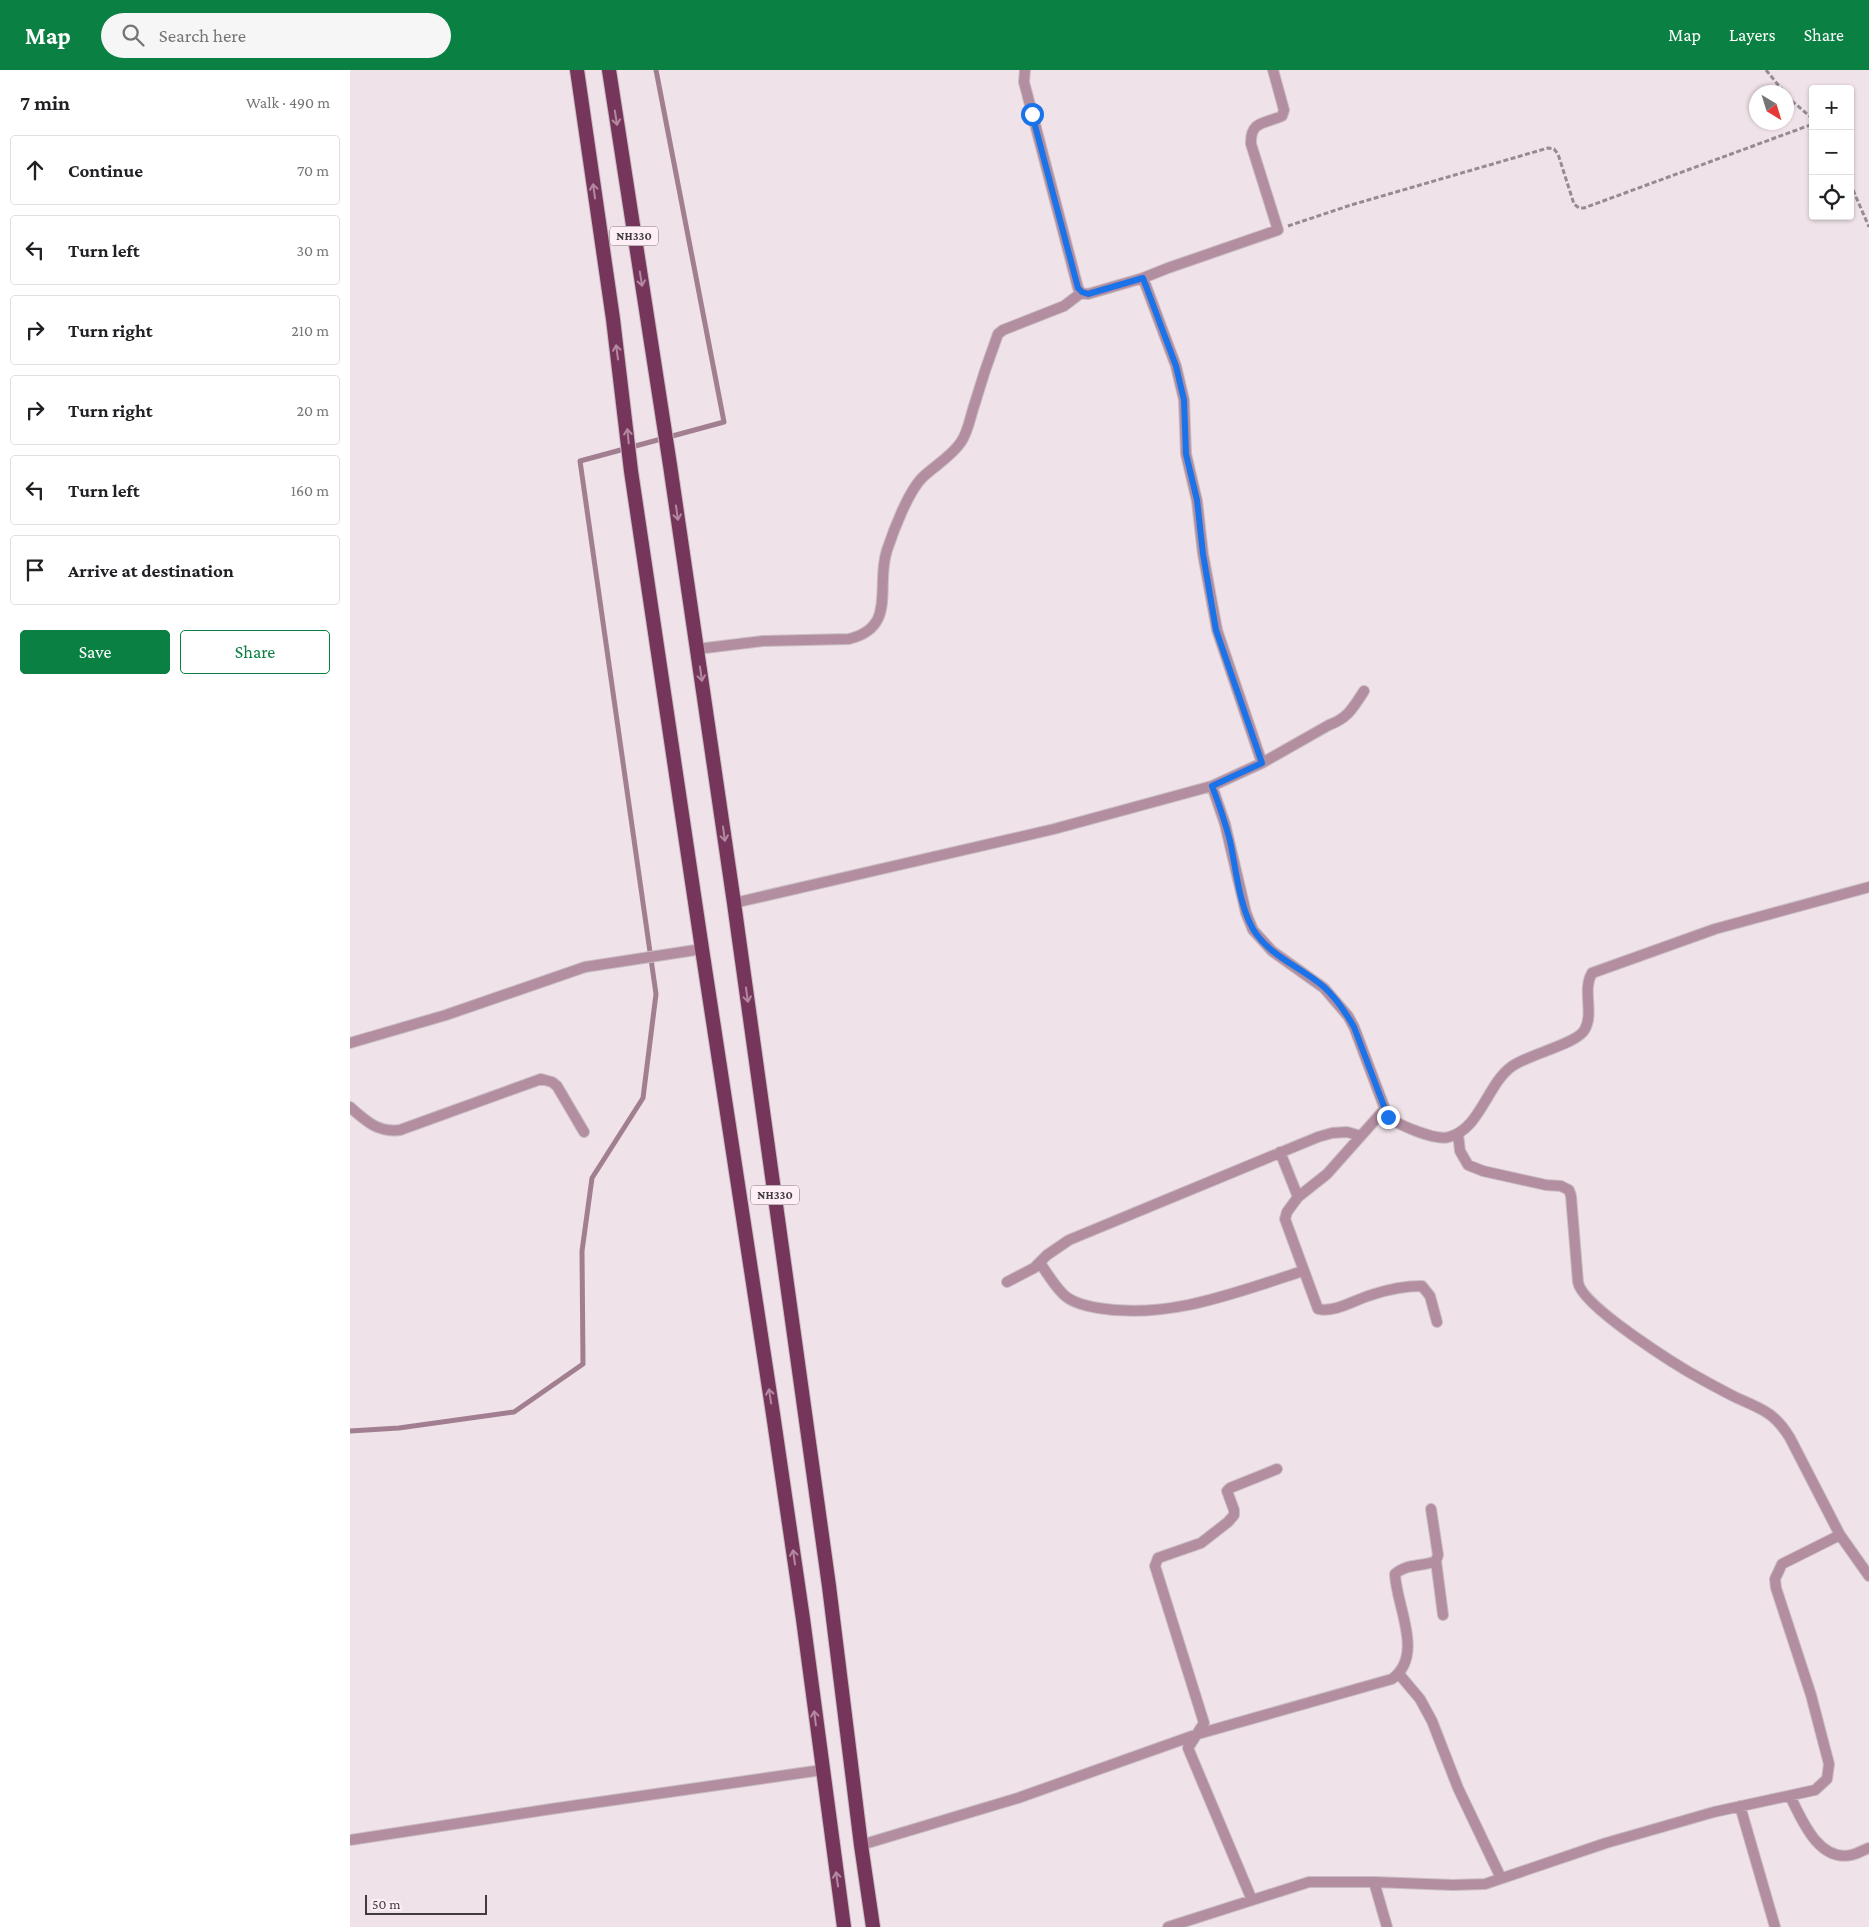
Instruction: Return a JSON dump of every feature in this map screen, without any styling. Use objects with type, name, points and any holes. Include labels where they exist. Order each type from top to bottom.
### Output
[{"type":"highway","name":"NH330","points":[[577,70],[624,400],[631,471],[775,1424],[844,1927]]},
{"type":"highway","name":"NH330","points":[[609,70],[670,464],[734,903],[829,1586],[873,1927]]},
{"type":"street","points":[[1026,70],[1024,74],[1026,90],[1078,288],[1088,294],[1097,293],[1143,278],[1278,230],[1251,144],[1252,131],[1255,126],[1282,116],[1284,110],[1273,70]]},
{"type":"street","points":[[1143,278],[1176,366],[1184,400],[1186,454],[1197,500],[1203,554],[1216,630],[1262,763]]},
{"type":"street","points":[[697,649],[763,641],[849,639],[861,636],[872,629],[879,620],[883,606],[883,575],[887,552],[912,490],[921,479],[962,442],[998,334],[1003,330],[1064,306],[1082,292]]},
{"type":"street","points":[[734,903],[1054,829],[1212,786],[1262,763],[1310,735],[1340,721],[1352,711],[1364,691]]},
{"type":"street","points":[[1212,786],[1225,824],[1246,913],[1253,930],[1272,951],[1324,988],[1348,1016],[1354,1027],[1388,1117],[1396,1123],[1434,1137],[1446,1138],[1458,1134],[1468,1126],[1499,1079],[1510,1068],[1531,1056],[1571,1042],[1585,1030],[1587,1023],[1588,980],[1592,973],[1601,968],[1715,929],[1869,887]]},
{"type":"street","points":[[350,1043],[446,1015],[586,967],[702,949]]},
{"type":"street","points":[[350,1106],[368,1123],[379,1129],[400,1130],[542,1079],[552,1082],[557,1086],[584,1132]]},
{"type":"street","points":[[1384,1110],[1327,1174],[1298,1197],[1287,1212],[1285,1219],[1318,1309],[1330,1310],[1372,1294],[1422,1286],[1430,1296],[1437,1322]]},
{"type":"street","points":[[1006,1282],[1040,1263],[1058,1247],[1082,1234],[1165,1202],[1280,1152],[1332,1133],[1347,1132],[1361,1136]]},
{"type":"street","points":[[1458,1134],[1460,1151],[1468,1165],[1483,1171],[1546,1185],[1561,1186],[1568,1190],[1571,1196],[1578,1282],[1582,1293],[1616,1323],[1702,1380],[1737,1398],[1760,1407],[1772,1415],[1783,1426],[1840,1535],[1869,1576]]},
{"type":"street","points":[[1280,1152],[1298,1197]]},
{"type":"street","points":[[1040,1263],[1063,1294],[1087,1306],[1110,1310],[1167,1309],[1187,1306],[1303,1271]]},
{"type":"street","points":[[1252,1900],[1188,1748],[1204,1724],[1155,1566],[1156,1561],[1164,1555],[1193,1547],[1206,1540],[1228,1522],[1234,1515],[1233,1505],[1227,1491],[1230,1488],[1277,1469]]},
{"type":"street","points":[[1431,1509],[1438,1554],[1436,1561],[1442,1615]]},
{"type":"street","points":[[1168,1927],[1195,1923],[1252,1900],[1309,1882],[1486,1884],[1606,1842],[1740,1806],[1815,1790],[1827,1779],[1829,1764],[1811,1695],[1776,1588],[1775,1579],[1782,1564],[1840,1535]]},
{"type":"street","points":[[861,1845],[1018,1798],[1198,1734],[1392,1679],[1399,1674],[1408,1648],[1395,1574],[1406,1566],[1430,1564],[1436,1561]]},
{"type":"street","points":[[1399,1674],[1420,1699],[1432,1721],[1458,1788],[1501,1878]]},
{"type":"street","points":[[350,1840],[551,1808],[822,1770]]},
{"type":"street","points":[[1790,1796],[1811,1836],[1830,1852],[1842,1856],[1852,1855],[1869,1848]]},
{"type":"street","points":[[1740,1806],[1775,1927]]},
{"type":"street","points":[[1374,1882],[1387,1927]]},
{"type":"path","points":[[1766,70],[1778,85]]},
{"type":"path","points":[[1794,103],[1809,115]]},
{"type":"path","points":[[1278,230],[1351,205],[1548,148],[1554,149],[1558,154],[1574,204],[1579,208],[1584,208],[1809,125]]},
{"type":"path","points":[[1854,192],[1869,226]]},
{"type":"waterway","points":[[350,1431],[399,1428],[514,1412],[583,1364],[582,1251],[592,1178],[643,1098],[656,994],[580,461],[724,422],[656,70]]},
{"type":"route","points":[[1032,114],[1078,288],[1088,294],[1097,293],[1143,278],[1176,366],[1184,400],[1186,454],[1197,500],[1203,554],[1216,630],[1262,763],[1212,786],[1230,840],[1246,913],[1253,930],[1263,942],[1272,951],[1324,988],[1348,1016],[1354,1027],[1388,1117]]}]
